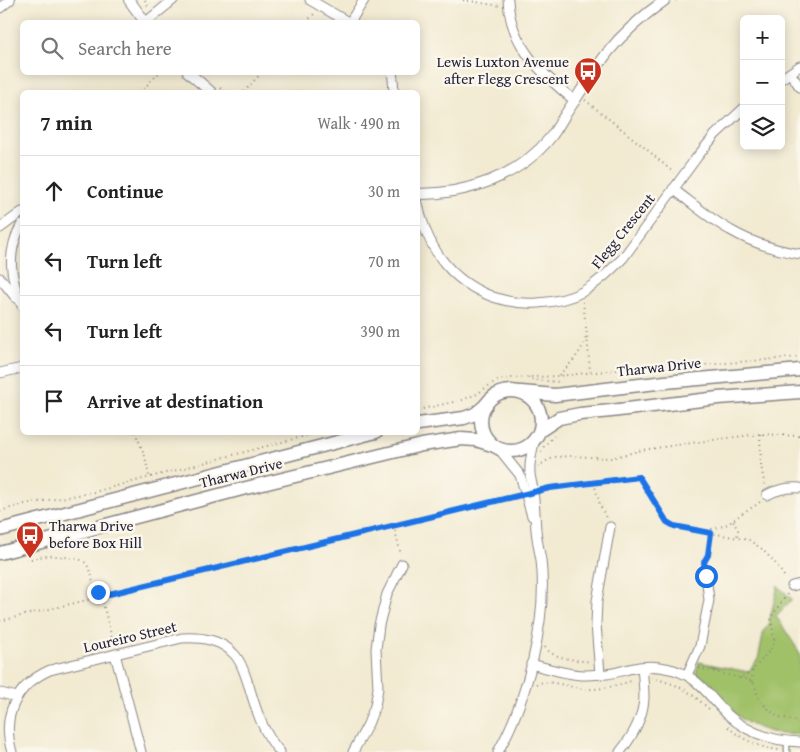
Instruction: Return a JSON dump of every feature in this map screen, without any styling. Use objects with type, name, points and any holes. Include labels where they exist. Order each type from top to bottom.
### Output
[{"type":"main road","name":"Tharwa Drive","points":[[521,392],[555,395],[665,382],[800,370]]},
{"type":"main road","points":[[420,424],[464,418],[475,414],[492,398],[501,393],[511,391],[521,392],[529,396],[536,403],[542,421],[541,430]]},
{"type":"main road","points":[[486,405],[482,415],[481,426],[485,436],[495,447],[508,452],[526,448],[534,442],[541,430],[559,418],[718,398],[800,392]]},
{"type":"main road","name":"Tharwa Drive","points":[[0,530],[364,435]]},
{"type":"main road","name":"Tharwa Drive","points":[[0,553],[242,489],[422,445],[476,440],[495,447]]},
{"type":"street","points":[[0,8],[10,0]]},
{"type":"street","points":[[129,0],[144,20]]},
{"type":"street","points":[[148,20],[173,0]]},
{"type":"street","points":[[310,0],[345,20]]},
{"type":"street","points":[[350,20],[364,0]]},
{"type":"street","points":[[420,194],[448,193],[472,188],[516,168],[534,154],[550,138],[580,100],[610,50],[630,28],[662,1]]},
{"type":"street","points":[[508,3],[513,27],[522,48],[552,82],[580,100]]},
{"type":"street","points":[[785,76],[800,66]]},
{"type":"street","points":[[790,73],[800,87]]},
{"type":"street","points":[[192,75],[210,90]]},
{"type":"street","points":[[393,75],[394,90]]},
{"type":"street","name":"Flegg Crescent","points":[[420,212],[424,228],[436,252],[452,272],[473,288],[504,300],[526,304],[560,300],[580,293],[600,280],[623,258],[715,135],[740,112]]},
{"type":"street","points":[[673,189],[731,231],[754,242],[800,254]]},
{"type":"street","points":[[0,228],[20,213]]},
{"type":"street","points":[[20,229],[14,244],[11,270],[20,302]]},
{"type":"street","points":[[0,278],[20,304]]},
{"type":"street","points":[[0,372],[20,368]]},
{"type":"street","points":[[498,752],[525,686],[539,626],[542,594],[541,562],[529,493],[534,442]]},
{"type":"street","points":[[495,447],[520,475],[529,493]]},
{"type":"street","points":[[767,494],[778,490],[800,488]]},
{"type":"street","points":[[600,674],[596,624],[597,601],[610,527]]},
{"type":"street","points":[[353,752],[375,706],[378,688],[376,649],[379,625],[387,594],[402,564]]},
{"type":"street","points":[[686,675],[700,646],[709,600],[706,576]]},
{"type":"street","name":"Loureiro Street","points":[[12,752],[8,726],[11,712],[17,697],[31,681],[50,670],[182,638],[198,638],[212,640],[236,656],[242,667],[259,718],[280,752]]},
{"type":"street","points":[[116,654],[141,752]]},
{"type":"street","points":[[531,664],[582,675],[609,674],[642,667],[655,666],[665,668],[686,675],[702,686],[727,714],[754,732],[766,737],[800,742]]},
{"type":"street","points":[[620,752],[629,740],[641,716],[644,699],[642,667]]},
{"type":"street","points":[[0,693],[17,697]]},
{"type":"lane","points":[[787,741],[787,752]]},
{"type":"path","points":[[463,0],[504,6],[508,3]]},
{"type":"path","points":[[308,20],[320,6]]},
{"type":"path","points":[[142,90],[157,75]]},
{"type":"path","points":[[246,90],[259,75]]},
{"type":"path","points":[[580,100],[644,147],[681,178]]},
{"type":"path","points":[[580,293],[587,335],[590,372]]},
{"type":"path","points":[[558,376],[576,358],[583,348],[587,335]]},
{"type":"path","points":[[420,410],[462,400],[477,394],[498,380],[510,378],[800,357]]},
{"type":"path","points":[[542,453],[544,446],[557,433]]},
{"type":"path","points":[[539,461],[536,468],[556,457],[611,458],[642,450],[760,434],[800,436]]},
{"type":"path","points":[[706,576],[704,562],[708,555],[712,529],[723,527],[733,521],[745,511],[757,505],[767,494],[762,473],[760,434]]},
{"type":"path","points":[[136,435],[149,477]]},
{"type":"path","points":[[0,511],[25,504],[90,493],[309,435]]},
{"type":"path","points":[[0,621],[550,488],[639,477],[667,522],[674,526],[749,540],[762,549],[776,564],[782,571],[784,578],[796,585],[771,617],[773,646],[753,670],[740,678]]},
{"type":"path","points":[[594,483],[600,505],[610,527]]},
{"type":"path","points":[[733,521],[738,530],[737,537]]},
{"type":"path","points":[[394,526],[402,564]]},
{"type":"path","points":[[26,560],[44,556],[58,556],[79,559],[86,563],[91,572],[94,587],[101,596],[116,654]]},
{"type":"path","points":[[544,644],[549,652],[555,655],[599,664]]},
{"type":"path","points":[[691,666],[752,682]]},
{"type":"path","points":[[753,670],[752,682],[759,700],[775,715],[800,722]]},
{"type":"green space","points":[[778,586],[792,599],[776,616],[800,653],[800,734],[781,734],[754,726],[728,707],[708,681],[696,673],[699,662],[748,672],[758,659],[764,630],[768,626]]},
{"type":"place","name":"Lewis Luxton Avenue after Flegg Crescent","points":[[588,95]]},
{"type":"place","name":"Tharwa Drive before Box Hill","points":[[30,559]]},
{"type":"route","points":[[98,592],[101,596],[550,488],[639,477],[667,522],[674,526],[711,533],[708,555],[704,562],[706,576]]}]
